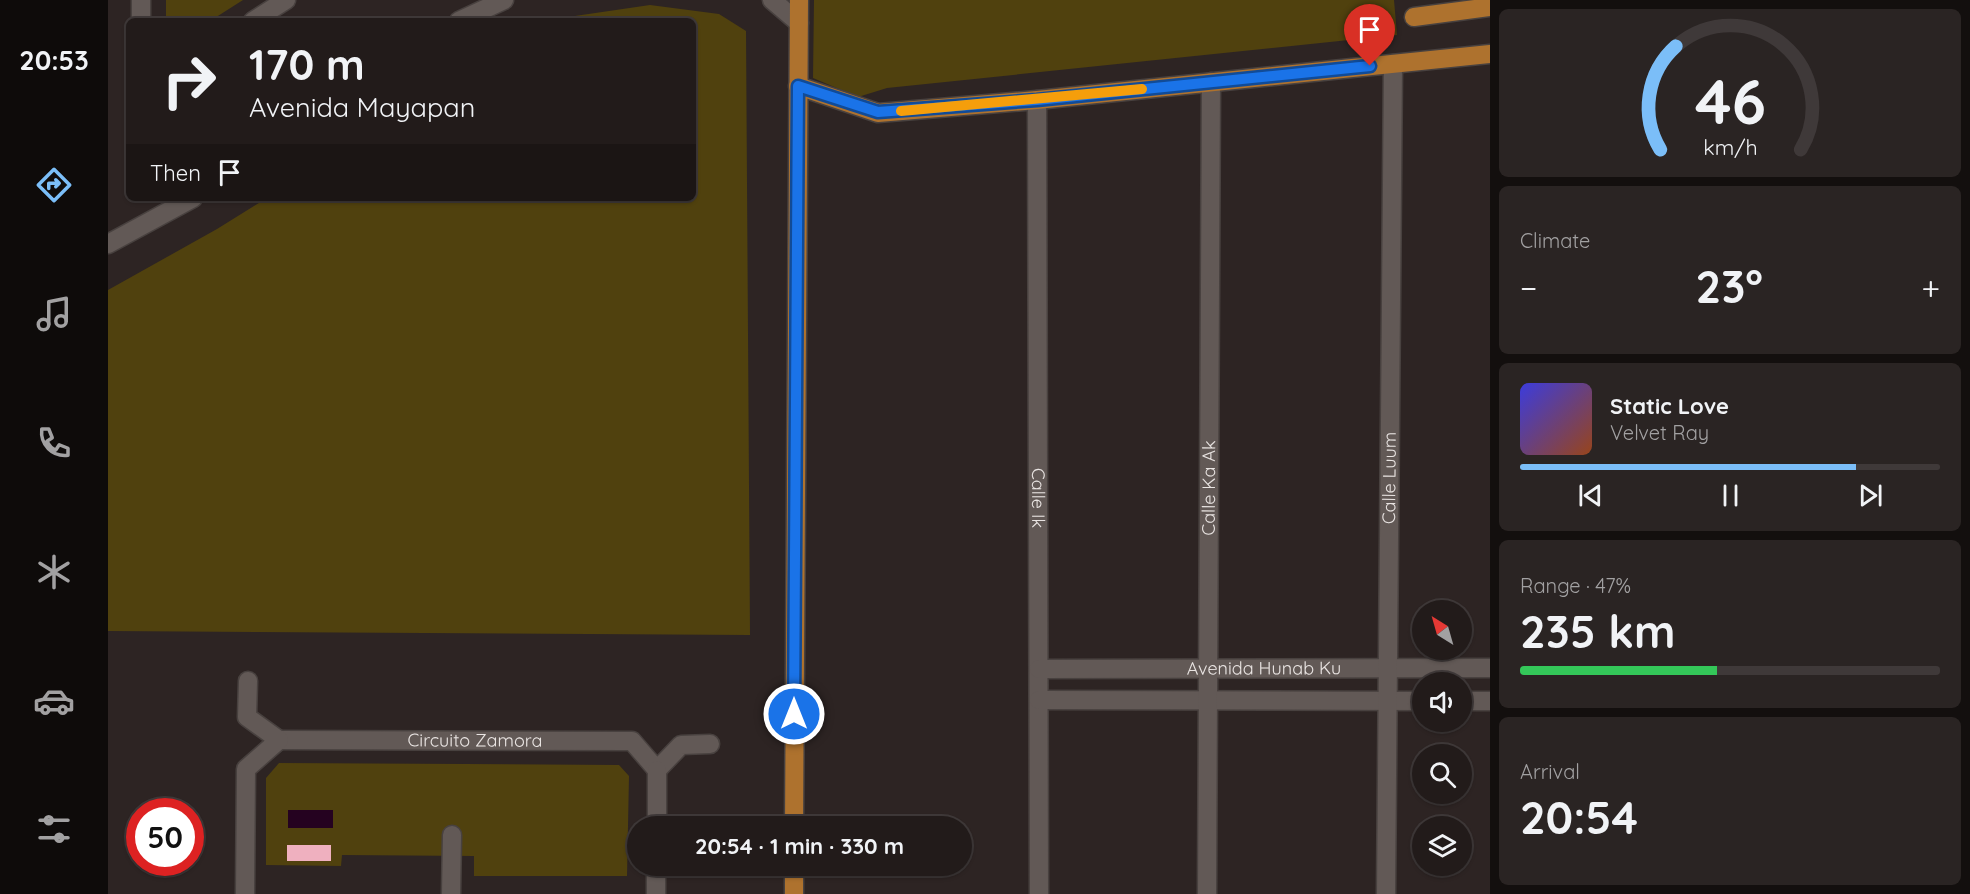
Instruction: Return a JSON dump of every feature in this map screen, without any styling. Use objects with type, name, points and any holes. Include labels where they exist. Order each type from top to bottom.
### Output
[{"type":"main road","points":[[794,816],[793,647],[799,0]]},
{"type":"main road","points":[[1414,17],[1490,7]]},
{"type":"main road","points":[[798,86],[878,112],[1037,100],[1490,54]]},
{"type":"main road","points":[[794,876],[794,894]]},
{"type":"street","points":[[141,0],[141,18]]},
{"type":"street","points":[[259,18],[286,0]]},
{"type":"street","points":[[465,18],[504,0]]},
{"type":"street","points":[[772,0],[799,22]]},
{"type":"street","name":"Calle Luum","points":[[1386,894],[1393,64]]},
{"type":"street","name":"Calle Ka Ak","points":[[1207,894],[1211,82]]},
{"type":"street","name":"Calle Ik","points":[[1037,100],[1039,894]]},
{"type":"street","points":[[108,244],[187,201]]},
{"type":"street","name":"Avenida Hunab Ku","points":[[1039,669],[1490,668]]},
{"type":"street","points":[[245,894],[246,769],[279,740],[247,717],[248,681]]},
{"type":"street","name":"Avenida Hunab Ku","points":[[1039,700],[1412,701]]},
{"type":"street","points":[[1472,701],[1490,701]]},
{"type":"street","name":"Circuito Zamora","points":[[279,740],[632,741],[657,770]]},
{"type":"street","points":[[657,816],[657,770],[681,745],[710,744]]},
{"type":"street","points":[[451,894],[452,835]]},
{"type":"street","points":[[656,876],[656,894]]},
{"type":"shaded area","points":[[166,0],[243,0],[215,18],[166,18]]},
{"type":"shaded area","points":[[814,0],[1394,0],[1397,35],[887,88],[858,97],[813,78]]},
{"type":"shaded area","points":[[650,5],[719,14],[746,31],[750,635],[108,631],[108,290],[262,201],[696,201],[696,18],[566,18]]},
{"type":"shaded area","points":[[279,763],[619,765],[629,776],[627,876],[474,876],[474,856],[342,855],[341,866],[266,865],[266,778]]},
{"type":"shaded area","points":[[288,810],[333,810],[333,828],[288,828]]},
{"type":"building","points":[[287,845],[331,845],[331,861],[287,861]]},
{"type":"slow traffic","points":[[901,111],[1142,89]]},
{"type":"route","points":[[794,714],[798,86],[878,112],[1037,100],[1370,66]]}]
